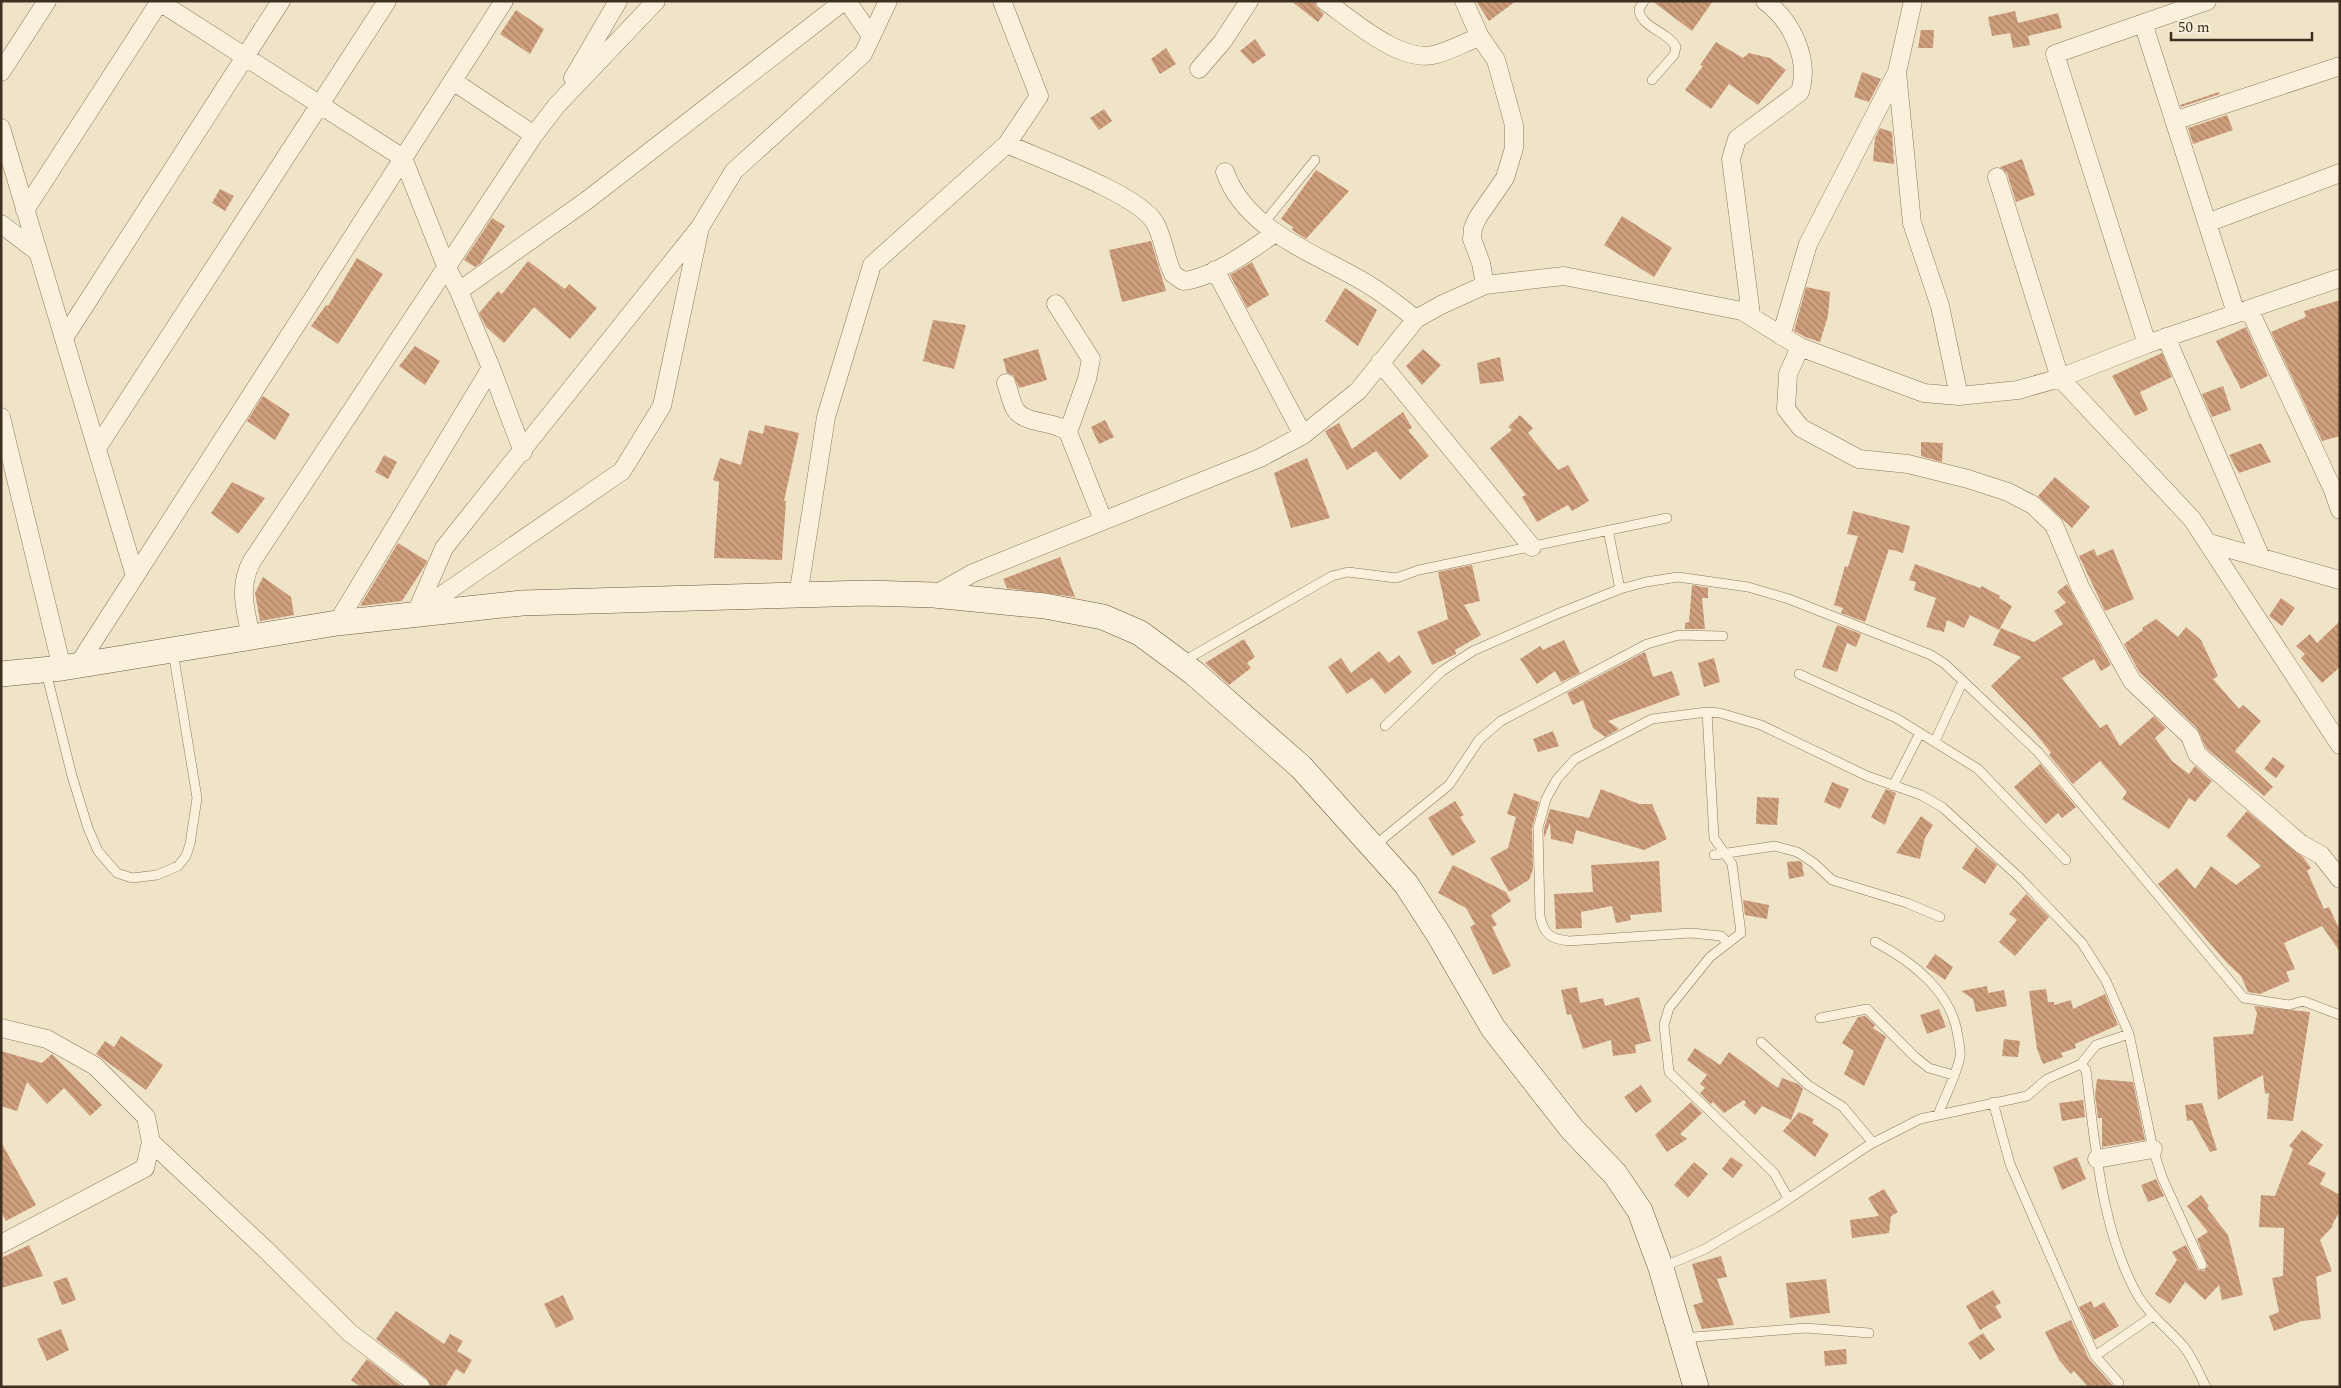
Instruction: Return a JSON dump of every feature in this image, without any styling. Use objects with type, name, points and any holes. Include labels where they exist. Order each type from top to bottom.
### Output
[{"type":"main road","points":[[1,674],[62,667],[251,636],[416,613],[522,603],[798,596],[934,595],[1045,606],[1103,617],[1140,633],[1181,663],[1301,767],[1406,884],[1439,935],[1493,1028],[1520,1065],[1572,1129],[1615,1174],[1640,1211],[1660,1268],[1696,1387]]},
{"type":"street","points":[[1,72],[47,1]]},
{"type":"street","points":[[64,338],[282,1]]},
{"type":"street","points":[[97,448],[387,1]]},
{"type":"street","points":[[62,667],[135,576],[504,1]]},
{"type":"street","points":[[557,105],[618,1]]},
{"type":"street","points":[[251,636],[243,591],[244,581],[252,561],[534,135],[557,105],[656,1]]},
{"type":"street","points":[[459,291],[586,201],[846,1],[871,36]]},
{"type":"street","points":[[416,613],[444,548],[523,452],[700,227],[734,171],[862,54],[888,1]]},
{"type":"street","points":[[798,596],[826,417],[872,265],[1007,144],[1039,96],[1002,1]]},
{"type":"street","points":[[1199,69],[1219,46],[1249,1]]},
{"type":"street","points":[[1324,1],[1395,49],[1413,55],[1433,55],[1480,36]]},
{"type":"street","points":[[1464,1],[1480,36],[1498,67],[1508,95],[1515,132],[1512,156],[1505,178],[1478,217],[1473,228],[1472,240],[1481,263],[1485,285]]},
{"type":"street","points":[[1751,315],[1732,154],[1737,139],[1800,92],[1803,82],[1801,53],[1776,9],[1765,1]]},
{"type":"street","points":[[1781,336],[1808,244],[1896,72],[1913,1]]},
{"type":"street","points":[[2147,344],[2055,54],[2206,1]]},
{"type":"street","points":[[25,210],[159,2],[404,158],[446,266],[459,291],[491,368],[523,452]]},
{"type":"street","points":[[2143,24],[2207,223],[2242,311],[2333,490],[2340,510]]},
{"type":"street","points":[[2174,122],[2340,66]]},
{"type":"street","points":[[1896,72],[1912,223],[1940,306],[1960,396]]},
{"type":"street","points":[[453,82],[534,135]]},
{"type":"street","points":[[1,128],[135,576]]},
{"type":"street","points":[[1007,144],[1112,190],[1142,206],[1156,224],[1170,269],[1177,278],[1189,280],[1215,270],[1248,252],[1270,228]]},
{"type":"street","points":[[1225,172],[1231,188],[1270,228],[1370,286],[1416,319]]},
{"type":"street","points":[[2207,223],[2340,173]]},
{"type":"street","points":[[1997,177],[2060,378],[2192,519],[2340,745]]},
{"type":"street","points":[[1,224],[38,252]]},
{"type":"street","points":[[416,613],[622,471],[662,406],[700,227]]},
{"type":"street","points":[[1215,270],[1303,435]]},
{"type":"street","points":[[934,595],[973,573],[1260,458],[1303,435],[1358,391],[1416,319],[1485,285],[1564,276],[1742,311],[1800,347],[1924,394],[1960,396],[2018,390],[2060,378],[2166,337],[2339,279]]},
{"type":"street","points":[[1056,304],[1091,359],[1088,379],[1068,432]]},
{"type":"street","points":[[2166,337],[2261,558]]},
{"type":"street","points":[[1800,347],[1788,374],[1786,409],[1802,428],[1859,459],[1908,464],[1968,479],[2008,492],[2033,504],[2054,525],[2080,587],[2132,681],[2190,736],[2197,754],[2301,844],[2321,855],[2340,879]]},
{"type":"street","points":[[1380,362],[1532,546]]},
{"type":"street","points":[[337,624],[491,368]]},
{"type":"street","points":[[1006,383],[1016,410],[1026,416],[1056,424],[1068,432],[1103,520]]},
{"type":"street","points":[[1,417],[62,667]]},
{"type":"street","points":[[2209,543],[2340,580]]},
{"type":"street","points":[[1,1028],[47,1039],[95,1066],[146,1117],[151,1142],[145,1168],[1,1244]]},
{"type":"street","points":[[151,1142],[264,1248],[350,1333],[421,1387]]},
{"type":"street","points":[[2097,1159],[2153,1149]]},
{"type":"lane","points":[[1644,1],[1639,9],[1641,18],[1671,40],[1676,47],[1674,55],[1652,80]]},
{"type":"lane","points":[[1270,228],[1315,160]]},
{"type":"lane","points":[[1181,663],[1332,576],[1348,572],[1396,578],[1419,570],[1667,518]]},
{"type":"lane","points":[[1608,530],[1620,590]]},
{"type":"lane","points":[[1385,726],[1442,671],[1473,651],[1557,614],[1646,582],[1678,578],[1748,587],[1789,600],[1931,655],[1963,680],[2038,752],[2244,998],[2289,1005],[2303,1001],[2340,1015]]},
{"type":"lane","points":[[1372,847],[1443,790],[1479,740],[1501,721],[1647,644],[1678,636],[1723,636]]},
{"type":"lane","points":[[62,667],[72,776],[98,851],[117,873],[132,878],[157,875],[178,866],[186,856],[190,844],[197,798],[172,649]]},
{"type":"lane","points":[[1799,674],[1896,718],[1978,769],[2066,860]]},
{"type":"lane","points":[[1935,741],[1963,680]]},
{"type":"lane","points":[[1706,712],[1714,838],[1732,864],[1741,933],[1710,957],[1669,1008],[1664,1025],[1669,1072],[1774,1173],[1788,1198]]},
{"type":"lane","points":[[1728,943],[1721,936],[1691,933],[1569,941],[1555,939],[1548,935],[1543,928],[1540,916],[1538,828],[1546,799],[1557,778],[1575,759],[1652,719],[1706,712],[1720,713],[1761,725],[1893,786],[1921,795],[1942,807],[2019,877],[2082,943],[2106,981],[2129,1034],[2153,1149],[2162,1177],[2202,1265]]},
{"type":"lane","points":[[1893,786],[1920,732]]},
{"type":"lane","points":[[1714,855],[1775,846],[1797,852],[1814,863],[1832,880],[1844,886],[1907,903],[1940,917]]},
{"type":"lane","points":[[1875,942],[1913,965],[1927,979],[1951,1010],[1957,1024],[1960,1055],[1938,1115]]},
{"type":"lane","points":[[1820,1018],[1867,1009],[1914,1057],[1929,1068],[1953,1075]]},
{"type":"lane","points":[[1660,1268],[1705,1249],[1873,1144],[1920,1119],[2027,1096],[2047,1079],[2081,1064],[2096,1045],[2129,1034]]},
{"type":"lane","points":[[1761,1042],[1808,1085],[1843,1107],[1873,1144]]},
{"type":"lane","points":[[2081,1064],[2086,1070],[2097,1159],[2115,1242],[2138,1296],[2153,1316],[2184,1348],[2206,1387]]},
{"type":"lane","points":[[1993,1102],[2010,1164],[2095,1356],[2118,1383]]},
{"type":"lane","points":[[2095,1356],[2153,1316]]},
{"type":"lane","points":[[1681,1338],[1806,1328],[1869,1333]]},
{"type":"building","points":[[1291,1],[1315,1],[1316,6],[1324,14],[1318,22]]},
{"type":"building","points":[[1476,1],[1516,1],[1489,21]]},
{"type":"building","points":[[1652,1],[1713,1],[1692,31]]},
{"type":"building","points":[[516,10],[544,29],[530,54],[500,34]]},
{"type":"building","points":[[2015,11],[2018,23],[2058,13],[2062,28],[2028,36],[2030,45],[2013,48],[2010,33],[1992,36],[1988,17]]},
{"type":"building","points":[[1921,30],[1934,30],[1933,48],[1918,48]]},
{"type":"building","points":[[1255,39],[1266,55],[1253,64],[1240,51]]},
{"type":"building","points":[[1716,42],[1743,58],[1749,53],[1770,58],[1786,70],[1758,105],[1729,84],[1711,109],[1685,90],[1703,66],[1700,65]]},
{"type":"building","points":[[1166,48],[1176,64],[1160,74],[1151,59]]},
{"type":"building","points":[[1862,72],[1881,79],[1869,102],[1854,97]]},
{"type":"building","points":[[2219,92],[2220,94],[2181,107],[2180,105]]},
{"type":"building","points":[[1104,109],[1112,121],[1099,130],[1090,118]]},
{"type":"building","points":[[2227,115],[2233,130],[2193,144],[2188,128]]},
{"type":"building","points":[[1880,128],[1892,132],[1894,164],[1873,161],[1875,138]]},
{"type":"building","points":[[2022,159],[2035,195],[2016,202],[2007,173],[2000,167]]},
{"type":"building","points":[[1316,170],[1349,191],[1306,239],[1292,230],[1293,227],[1281,219]]},
{"type":"building","points":[[220,189],[234,196],[225,211],[212,203]]},
{"type":"building","points":[[1622,216],[1672,248],[1654,277],[1604,245]]},
{"type":"building","points":[[492,218],[505,226],[481,263],[475,267],[464,260]]},
{"type":"building","points":[[1151,241],[1166,291],[1122,302],[1109,250]]},
{"type":"building","points":[[357,258],[383,274],[338,344],[311,326],[326,305],[328,306]]},
{"type":"building","points":[[528,261],[565,289],[569,284],[597,308],[570,339],[534,307],[504,343],[486,327],[479,313],[498,291],[502,294]]},
{"type":"building","points":[[1252,262],[1269,295],[1247,308],[1230,275]]},
{"type":"building","points":[[1806,287],[1830,292],[1828,316],[1820,342],[1794,331]]},
{"type":"building","points":[[1345,288],[1377,310],[1358,346],[1325,321]]},
{"type":"building","points":[[2340,300],[2340,436],[2322,441],[2271,332],[2306,317],[2304,311]]},
{"type":"building","points":[[933,320],[966,325],[954,369],[923,361]]},
{"type":"building","points":[[2246,327],[2268,376],[2241,389],[2216,341]]},
{"type":"building","points":[[415,346],[440,361],[425,385],[399,366]]},
{"type":"building","points":[[1038,349],[1047,380],[1019,388],[1013,375],[1007,373],[1003,359]]},
{"type":"building","points":[[1423,349],[1441,365],[1422,385],[1406,366]]},
{"type":"building","points":[[2162,353],[2172,377],[2140,392],[2148,410],[2135,416],[2112,376]]},
{"type":"building","points":[[1500,357],[1504,381],[1480,384],[1477,363]]},
{"type":"building","points":[[2223,386],[2231,410],[2212,417],[2202,394]]},
{"type":"building","points":[[263,396],[290,414],[275,440],[247,421]]},
{"type":"building","points":[[1403,412],[1412,428],[1408,430],[1429,456],[1400,480],[1376,451],[1347,470],[1325,431],[1339,423],[1352,449]]},
{"type":"building","points":[[1520,415],[1533,428],[1528,433],[1558,470],[1568,465],[1589,501],[1572,511],[1568,505],[1537,522],[1522,497],[1526,495],[1490,448],[1512,430],[1508,427]]},
{"type":"building","points":[[1105,420],[1114,437],[1099,444],[1091,427]]},
{"type":"building","points":[[765,425],[799,433],[784,501],[786,501],[782,560],[714,558],[719,482],[713,480],[720,458],[741,465],[749,430],[763,434]]},
{"type":"building","points":[[1921,442],[1943,443],[1942,462],[1921,456]]},
{"type":"building","points":[[2261,443],[2271,462],[2239,473],[2229,455]]},
{"type":"building","points":[[384,455],[397,462],[388,479],[375,472]]},
{"type":"building","points":[[1307,458],[1330,518],[1291,528],[1274,473]]},
{"type":"building","points":[[2055,477],[2090,507],[2072,528],[2038,496]]},
{"type":"building","points":[[232,482],[265,498],[238,534],[211,513]]},
{"type":"building","points":[[1853,511],[1910,526],[1903,553],[1889,549],[1865,622],[1841,613],[1843,608],[1834,605],[1845,566],[1848,567],[1858,536],[1847,534]]},
{"type":"building","points":[[398,543],[427,561],[426,564],[402,601],[360,606]]},
{"type":"building","points":[[2094,549],[2097,556],[2113,549],[2134,599],[2105,611],[2079,556]]},
{"type":"building","points":[[1060,557],[1075,597],[1007,588],[1003,579]]},
{"type":"building","points":[[1915,564],[1980,588],[1982,586],[2000,596],[1999,598],[2012,606],[1999,630],[1970,615],[1964,628],[1947,620],[1944,632],[1926,627],[1936,598],[1914,590],[1916,582],[1909,580]]},
{"type":"building","points":[[1472,565],[1480,601],[1464,605],[1481,635],[1455,650],[1456,654],[1432,665],[1417,632],[1448,619],[1438,572]]},
{"type":"building","points":[[263,577],[291,597],[294,615],[260,621],[255,593]]},
{"type":"building","points":[[2067,584],[2111,665],[2101,671],[2094,659],[2062,678],[2100,728],[2107,724],[2120,746],[2154,716],[2166,728],[2155,738],[2172,761],[2189,774],[2195,766],[2212,781],[2195,802],[2189,798],[2169,829],[2122,799],[2127,792],[2100,761],[2073,784],[2049,755],[2051,753],[2032,729],[1991,686],[2021,657],[1993,645],[2001,628],[2034,642],[2063,624],[2054,611],[2066,603],[2057,592]]},
{"type":"building","points":[[1692,585],[1708,588],[1708,598],[1702,598],[1705,629],[1685,629],[1685,623],[1689,622]]},
{"type":"building","points":[[2281,598],[2295,608],[2282,626],[2269,616]]},
{"type":"building","points":[[2156,619],[2178,637],[2186,627],[2201,640],[2218,676],[2213,679],[2239,709],[2243,705],[2261,721],[2235,751],[2273,787],[2264,796],[2206,748],[2197,728],[2140,673],[2124,644],[2143,630],[2142,628]]},
{"type":"building","points":[[2340,621],[2340,667],[2322,683],[2301,658],[2305,654],[2296,646],[2310,634],[2317,643]]},
{"type":"building","points":[[1837,625],[1861,634],[1856,647],[1847,643],[1837,672],[1822,667]]},
{"type":"building","points":[[1244,639],[1255,657],[1247,663],[1251,668],[1229,685],[1205,663]]},
{"type":"building","points":[[1564,640],[1580,673],[1561,682],[1555,671],[1537,684],[1520,659],[1540,646],[1543,650]]},
{"type":"building","points":[[1379,651],[1389,663],[1399,655],[1412,672],[1385,694],[1372,678],[1347,694],[1328,667],[1341,658],[1351,673]]},
{"type":"building","points":[[1645,652],[1653,677],[1672,671],[1680,695],[1608,721],[1619,729],[1605,737],[1593,728],[1583,700],[1573,705],[1567,693]]},
{"type":"building","points":[[1714,658],[1720,682],[1704,687],[1698,663]]},
{"type":"building","points":[[1553,731],[1559,746],[1538,752],[1533,739]]},
{"type":"building","points":[[2273,757],[2285,766],[2276,778],[2264,769]]},
{"type":"building","points":[[2040,764],[2076,807],[2062,818],[2058,813],[2046,824],[2014,787]]},
{"type":"building","points":[[1832,782],[1849,789],[1840,809],[1824,802]]},
{"type":"building","points":[[1601,789],[1639,804],[1652,804],[1667,839],[1644,850],[1576,830],[1573,844],[1551,839],[1550,823],[1544,838],[1544,829],[1550,809],[1589,818]]},
{"type":"building","points":[[1886,789],[1896,793],[1885,825],[1871,817]]},
{"type":"building","points":[[1514,793],[1539,802],[1532,828],[1533,869],[1529,880],[1509,892],[1490,858],[1508,848],[1516,817],[1507,814]]},
{"type":"building","points":[[1757,797],[1779,798],[1777,825],[1756,824]]},
{"type":"building","points":[[1455,801],[1464,815],[1460,817],[1476,842],[1452,856],[1428,818]]},
{"type":"building","points":[[2247,811],[2303,857],[2311,868],[2307,871],[2324,909],[2329,907],[2340,931],[2340,952],[2322,926],[2284,943],[2295,969],[2286,972],[2290,981],[2260,994],[2248,992],[2241,976],[2227,963],[2158,884],[2177,868],[2195,889],[2211,866],[2236,885],[2261,866],[2226,836]]},
{"type":"building","points":[[1921,816],[1933,825],[1925,838],[1920,859],[1896,853]]},
{"type":"building","points":[[1976,847],[1997,865],[1985,884],[1962,868]]},
{"type":"building","points":[[1659,861],[1662,912],[1630,915],[1631,920],[1616,923],[1612,906],[1581,912],[1582,928],[1556,929],[1554,894],[1593,892],[1591,865]]},
{"type":"building","points":[[1799,861],[1802,863],[1804,876],[1789,879],[1787,862]]},
{"type":"building","points":[[1453,865],[1506,892],[1511,901],[1491,915],[1497,925],[1492,927],[1511,966],[1493,975],[1470,927],[1475,924],[1466,908],[1438,893]]},
{"type":"building","points":[[2026,894],[2049,917],[2015,956],[1999,942],[2017,920],[2009,914]]},
{"type":"building","points":[[1743,900],[1769,905],[1767,919],[1745,915]]},
{"type":"building","points":[[1935,954],[1953,967],[1945,980],[1926,967]]},
{"type":"building","points":[[1987,986],[1988,993],[2004,990],[2007,1006],[1976,1012],[1973,999],[1961,991]]},
{"type":"building","points":[[1577,987],[1580,1003],[1603,998],[1605,1006],[1639,997],[1651,1041],[1635,1045],[1636,1053],[1613,1056],[1611,1040],[1583,1049],[1571,1014],[1567,1015],[1561,990]]},
{"type":"building","points":[[2046,989],[2048,1002],[2054,1002],[2054,1005],[2071,1000],[2073,1009],[2105,994],[2118,1025],[2075,1044],[2076,1048],[2061,1053],[2063,1057],[2043,1064],[2037,1049],[2029,991]]},
{"type":"building","points":[[2254,1006],[2310,1012],[2293,1121],[2267,1119],[2269,1093],[2265,1094],[2263,1075],[2218,1100],[2213,1037],[2253,1034],[2257,1013]]},
{"type":"building","points":[[1939,1009],[1946,1027],[1927,1034],[1920,1015]]},
{"type":"building","points":[[1865,1016],[1875,1025],[1873,1028],[1886,1037],[1864,1086],[1844,1074],[1854,1051],[1842,1043],[1858,1017]]},
{"type":"building","points":[[121,1036],[163,1065],[146,1090],[96,1054],[105,1041],[114,1047]]},
{"type":"building","points":[[2004,1039],[2020,1041],[2018,1057],[2002,1056]]},
{"type":"building","points":[[1695,1048],[1720,1065],[1729,1052],[1778,1088],[1782,1078],[1798,1084],[1803,1089],[1791,1120],[1762,1106],[1755,1115],[1744,1105],[1746,1102],[1744,1100],[1724,1113],[1713,1102],[1711,1104],[1700,1093],[1705,1088],[1700,1084],[1707,1075],[1687,1060]]},
{"type":"building","points":[[1,1051],[42,1063],[52,1054],[102,1105],[90,1116],[64,1088],[47,1104],[27,1082],[17,1111],[1,1106]]},
{"type":"building","points":[[2097,1079],[2133,1082],[2145,1140],[2102,1147],[2102,1118],[2098,1118],[2095,1095]]},
{"type":"building","points":[[1641,1085],[1652,1101],[1636,1113],[1624,1097]]},
{"type":"building","points":[[2083,1100],[2085,1117],[2062,1121],[2059,1103]]},
{"type":"building","points":[[1691,1102],[1702,1113],[1680,1134],[1687,1139],[1667,1152],[1655,1135]]},
{"type":"building","points":[[2202,1103],[2217,1150],[2210,1152],[2192,1120],[2187,1121],[2185,1105]]},
{"type":"building","points":[[1799,1112],[1814,1119],[1812,1123],[1829,1134],[1815,1157],[1783,1131]]},
{"type":"building","points":[[2302,1130],[2323,1145],[2308,1164],[2326,1173],[2320,1184],[2340,1195],[2340,1211],[2333,1226],[2320,1240],[2332,1271],[2316,1277],[2321,1319],[2302,1321],[2274,1331],[2269,1316],[2279,1312],[2272,1278],[2283,1276],[2284,1228],[2259,1227],[2261,1195],[2275,1196],[2293,1149],[2289,1146]]},
{"type":"building","points":[[1,1142],[36,1205],[6,1221],[1,1212]]},
{"type":"building","points":[[1731,1157],[1743,1165],[1733,1178],[1722,1169]]},
{"type":"building","points":[[2077,1157],[2086,1179],[2062,1190],[2053,1167]]},
{"type":"building","points":[[1694,1162],[1708,1174],[1688,1198],[1674,1185]]},
{"type":"building","points":[[2156,1179],[2164,1196],[2148,1202],[2141,1185]]},
{"type":"building","points":[[1884,1189],[1898,1212],[1891,1216],[1889,1233],[1852,1238],[1850,1220],[1879,1216],[1868,1198]]},
{"type":"building","points":[[2201,1195],[2209,1206],[2207,1208],[2228,1235],[2243,1295],[2222,1300],[2219,1285],[2205,1300],[2185,1282],[2170,1304],[2155,1294],[2177,1260],[2172,1252],[2186,1245],[2198,1270],[2204,1271],[2208,1266],[2197,1239],[2208,1232],[2187,1206]]},
{"type":"building","points":[[29,1245],[43,1276],[1,1288],[1,1258]]},
{"type":"building","points":[[1721,1256],[1727,1277],[1717,1279],[1734,1325],[1702,1329],[1693,1305],[1703,1302],[1692,1264]]},
{"type":"building","points":[[67,1277],[76,1300],[62,1305],[53,1282]]},
{"type":"building","points":[[1826,1279],[1830,1313],[1790,1318],[1786,1283]]},
{"type":"building","points":[[1993,1290],[2001,1303],[1995,1306],[2002,1317],[1980,1330],[1966,1306]]},
{"type":"building","points":[[563,1295],[574,1319],[556,1328],[544,1304]]},
{"type":"building","points":[[2091,1301],[2094,1308],[2104,1302],[2119,1326],[2094,1340],[2079,1307]]},
{"type":"building","points":[[396,1311],[444,1344],[450,1334],[463,1341],[457,1351],[472,1360],[464,1374],[456,1369],[445,1387],[431,1387],[427,1379],[376,1339]]},
{"type":"building","points":[[2071,1320],[2089,1359],[2114,1387],[2088,1387],[2074,1371],[2071,1374],[2059,1360],[2045,1332]]},
{"type":"building","points":[[61,1329],[69,1350],[47,1361],[37,1339]]},
{"type":"building","points":[[1983,1333],[1995,1350],[1980,1360],[1968,1343]]},
{"type":"building","points":[[1846,1349],[1847,1364],[1825,1366],[1824,1351]]},
{"type":"building","points":[[367,1359],[403,1387],[361,1387],[351,1380]]}]
